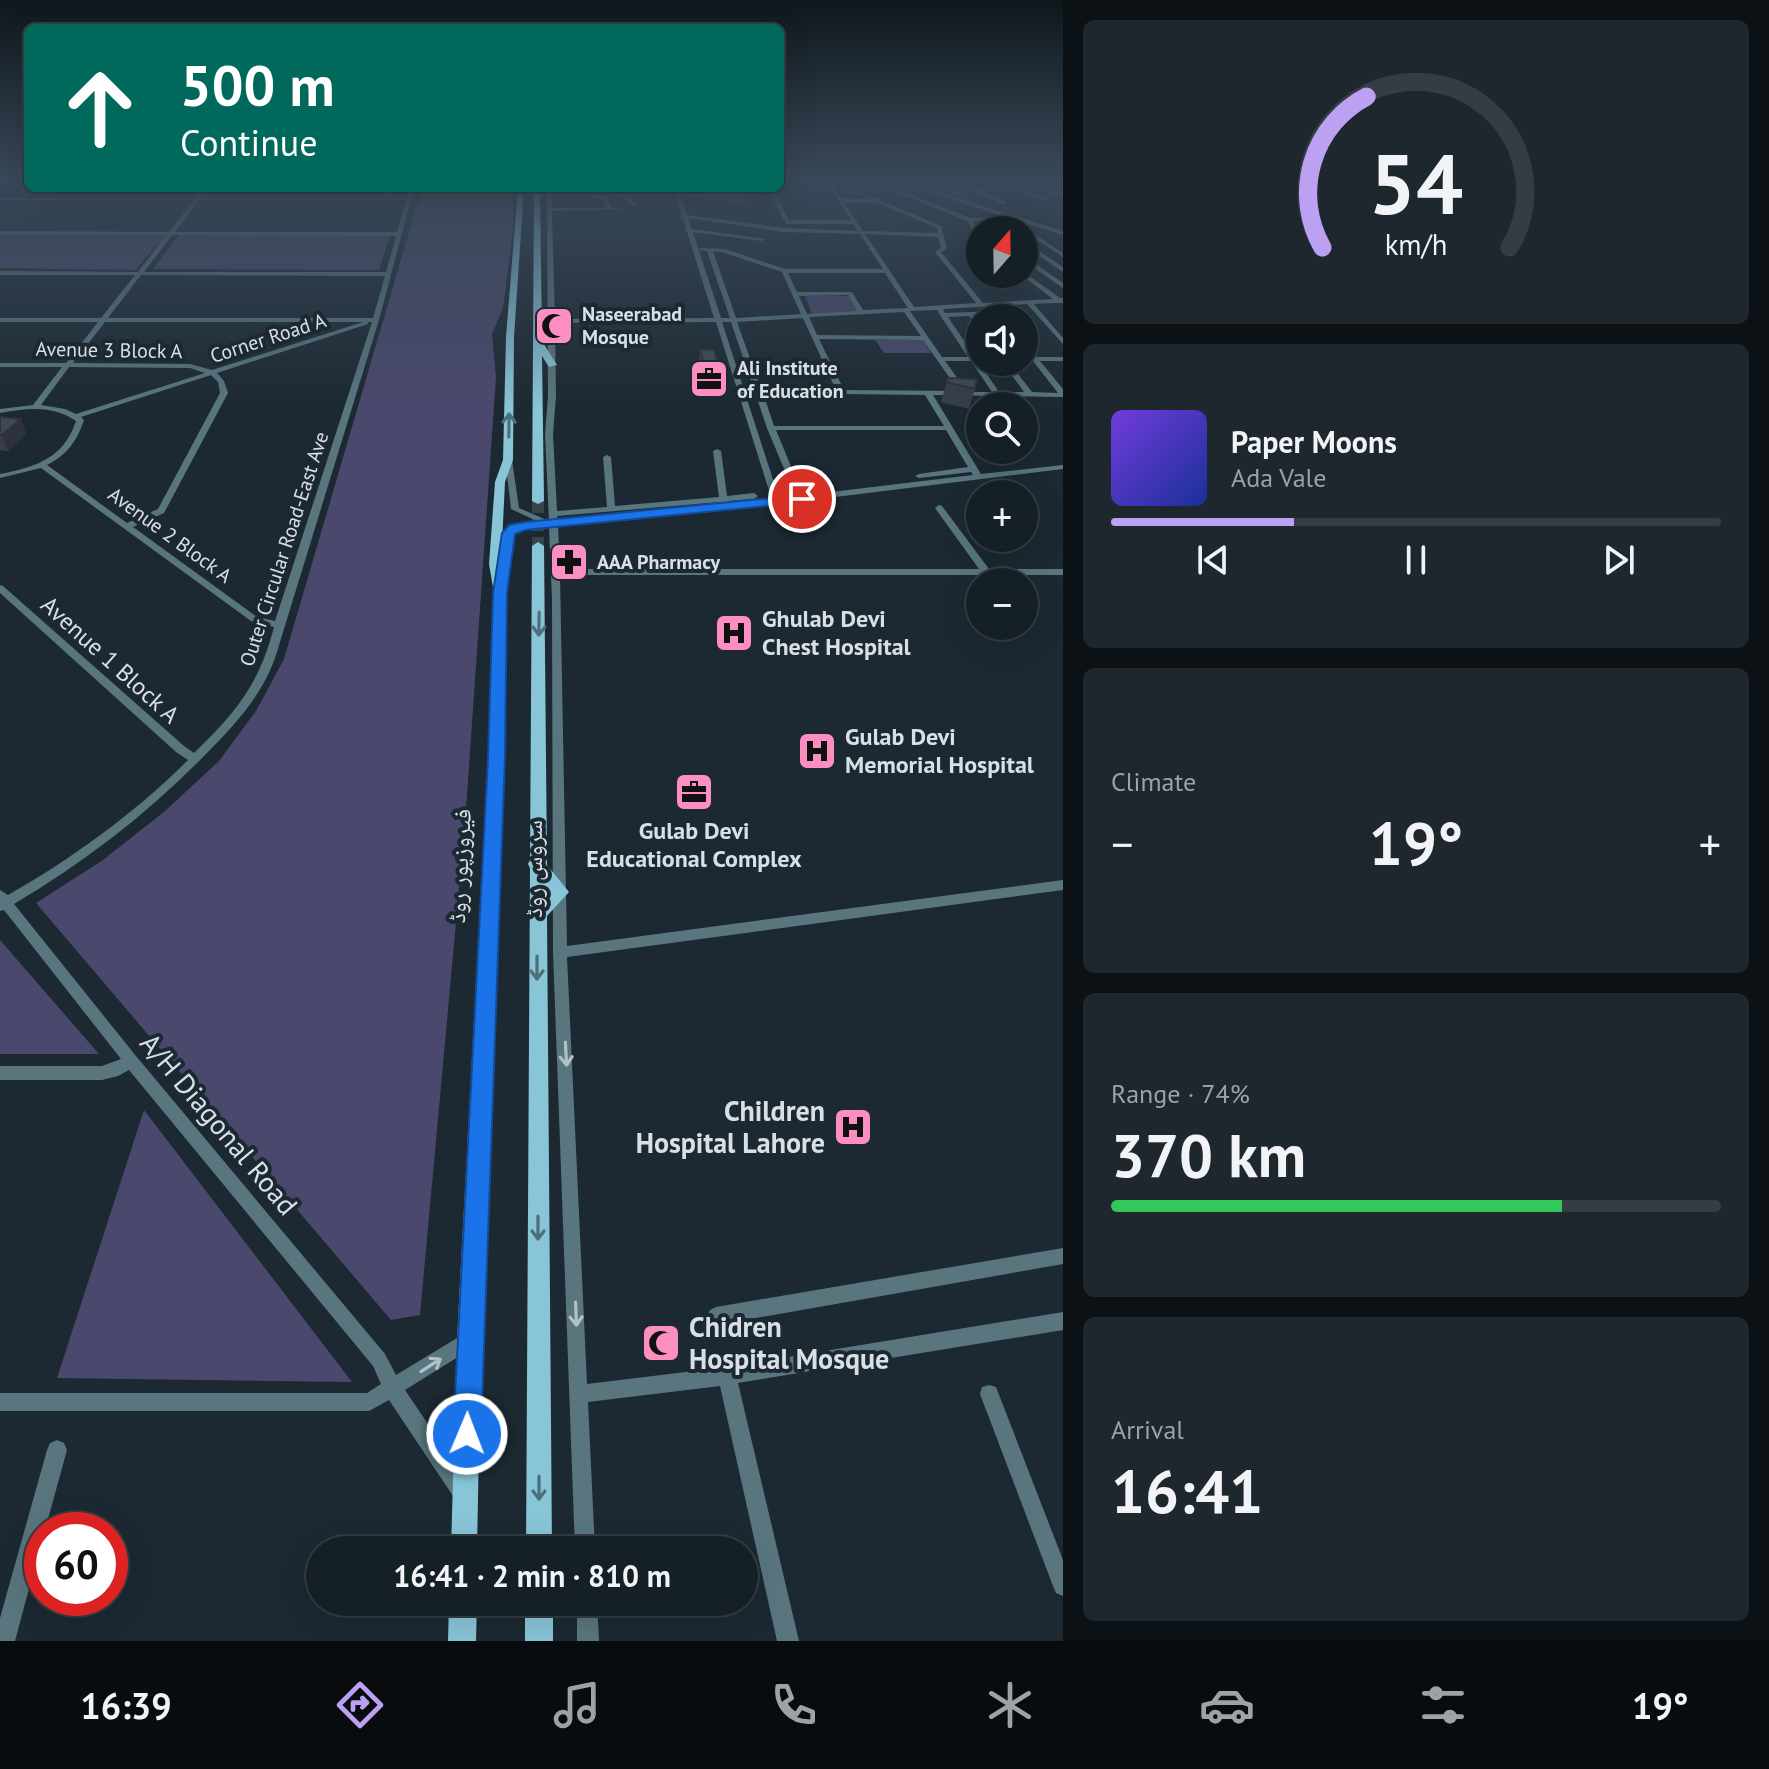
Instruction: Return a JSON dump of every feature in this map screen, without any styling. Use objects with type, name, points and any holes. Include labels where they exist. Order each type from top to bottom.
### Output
[{"type":"main road","name":"فیروزپور روڈ","points":[[464,1536],[469,1340],[496,757],[500,593],[495,564],[500,482],[508,460],[510,337],[516,256]]},
{"type":"main road","points":[[537,256],[538,501]]},
{"type":"main road","points":[[537,341],[552,365]]},
{"type":"main road","points":[[538,546],[539,1536]]},
{"type":"main road","points":[[536,864],[560,892],[537,915]]},
{"type":"main road","points":[[462,1641],[463,1616]]},
{"type":"main road","points":[[539,1616],[540,1638]]},
{"type":"street","points":[[35,407],[154,256]]},
{"type":"street","name":"Outer Circular Road-East Ave","points":[[2,901],[113,832],[168,788],[227,726],[258,686],[272,656],[393,256]]},
{"type":"street","name":"سروس روڈ","points":[[550,256],[552,365],[549,434],[556,572],[560,952],[584,1536]]},
{"type":"street","points":[[697,256],[774,495]]},
{"type":"street","points":[[711,256],[771,428],[798,493]]},
{"type":"street","points":[[739,256],[784,271],[886,271]]},
{"type":"street","points":[[876,256],[925,338],[964,392]]},
{"type":"street","points":[[941,256],[980,304]]},
{"type":"street","points":[[1040,256],[1063,271]]},
{"type":"street","points":[[808,271],[837,261]]},
{"type":"street","points":[[1038,268],[1063,286]]},
{"type":"street","points":[[784,271],[841,392]]},
{"type":"street","points":[[1038,273],[1063,271]]},
{"type":"street","points":[[0,273],[387,274]]},
{"type":"street","points":[[1038,284],[1062,302]]},
{"type":"street","points":[[796,294],[850,293],[862,313]]},
{"type":"street","points":[[1029,302],[1063,342]]},
{"type":"street","points":[[989,304],[1062,302]]},
{"type":"street","points":[[552,321],[734,320],[966,306]]},
{"type":"street","points":[[938,307],[966,345]]},
{"type":"street","points":[[943,315],[966,314]]},
{"type":"street","points":[[0,320],[376,320]]},
{"type":"street","name":"Corner Road A","points":[[78,416],[376,320]]},
{"type":"street","points":[[816,337],[925,338]]},
{"type":"street","points":[[940,359],[966,359]]},
{"type":"street","points":[[1038,359],[1063,359]]},
{"type":"street","points":[[1038,364],[1063,394]]},
{"type":"street","name":"Avenue 3 Block A","points":[[0,365],[190,366],[213,373],[222,381],[224,393],[163,509],[128,526]]},
{"type":"street","points":[[759,391],[964,392]]},
{"type":"street","points":[[927,392],[978,477]]},
{"type":"street","points":[[1038,394],[1063,394]]},
{"type":"street","points":[[0,411],[35,407],[78,416],[80,420],[76,433],[56,458],[43,466],[0,476]]},
{"type":"street","points":[[771,428],[950,428]]},
{"type":"street","points":[[717,451],[726,503]]},
{"type":"street","points":[[607,457],[611,509]]},
{"type":"street","points":[[508,460],[515,509],[554,519]]},
{"type":"street","name":"Avenue 2 Block A","points":[[43,466],[254,619],[279,625]]},
{"type":"street","points":[[594,516],[611,509],[726,503],[1063,467]]},
{"type":"street","points":[[500,593],[511,530],[554,519],[632,517],[972,469]]},
{"type":"street","points":[[624,508],[632,517]]},
{"type":"street","points":[[939,508],[983,568]]},
{"type":"street","points":[[556,572],[966,572]]},
{"type":"street","points":[[1038,572],[1063,572]]},
{"type":"street","name":"Avenue 1 Block A","points":[[0,588],[195,759]]},
{"type":"street","points":[[560,952],[1063,885]]},
{"type":"street","name":"A/H Diagonal Road","points":[[2,901],[379,1360],[393,1389],[465,1497]]},
{"type":"street","points":[[0,1073],[102,1073],[118,1069],[131,1061]]},
{"type":"street","points":[[716,1316],[1063,1256]]},
{"type":"street","points":[[579,1394],[727,1376],[1063,1321]]},
{"type":"street","points":[[0,1402],[369,1402],[469,1340]]},
{"type":"street","points":[[727,1376],[788,1641]]},
{"type":"street","points":[[989,1394],[1063,1586]]},
{"type":"street","points":[[4,1641],[57,1450]]},
{"type":"street","points":[[587,1616],[588,1641]]},
{"type":"shaded area","points":[[0,256],[148,256],[135,270],[0,268]]},
{"type":"shaded area","points":[[163,256],[384,256],[379,270],[153,269]]},
{"type":"shaded area","points":[[402,256],[510,256],[503,308],[492,334],[496,377],[465,824],[420,1315],[391,1320],[36,903],[103,860],[165,811],[219,761],[256,711],[284,659]]},
{"type":"shaded area","points":[[805,296],[849,296],[859,311],[812,314]]},
{"type":"shaded area","points":[[875,340],[923,340],[931,353],[884,353]]},
{"type":"shaded area","points":[[0,940],[99,1054],[0,1054]]},
{"type":"shaded area","points":[[144,1110],[352,1382],[57,1378]]},
{"type":"building","points":[[700,350],[714,350],[722,379],[708,379]]},
{"type":"building","points":[[948,378],[977,379],[975,389],[946,382]]},
{"type":"building","points":[[0,417],[21,419],[0,435]]},
{"type":"tunnel","points":[[538,501],[538,546]]},
{"type":"place","name":"Naseerabad Mosque","points":[[554,326]]},
{"type":"place","name":"Ali Institute of Education","points":[[709,379]]},
{"type":"place","name":"AAA Pharmacy","points":[[569,562]]},
{"type":"place","name":"Ghulab Devi Chest Hospital","points":[[734,633]]},
{"type":"place","name":"Gulab Devi Memorial Hospital","points":[[817,751]]},
{"type":"place","name":"Gulab Devi Educational Complex","points":[[694,792]]},
{"type":"place","name":"Children Hospital Lahore","points":[[853,1127]]},
{"type":"place","name":"Chidren Hospital Mosque","points":[[661,1343]]},
{"type":"route","points":[[467,1434],[496,757],[500,593],[509,533],[514,528],[525,526],[802,499]]}]
